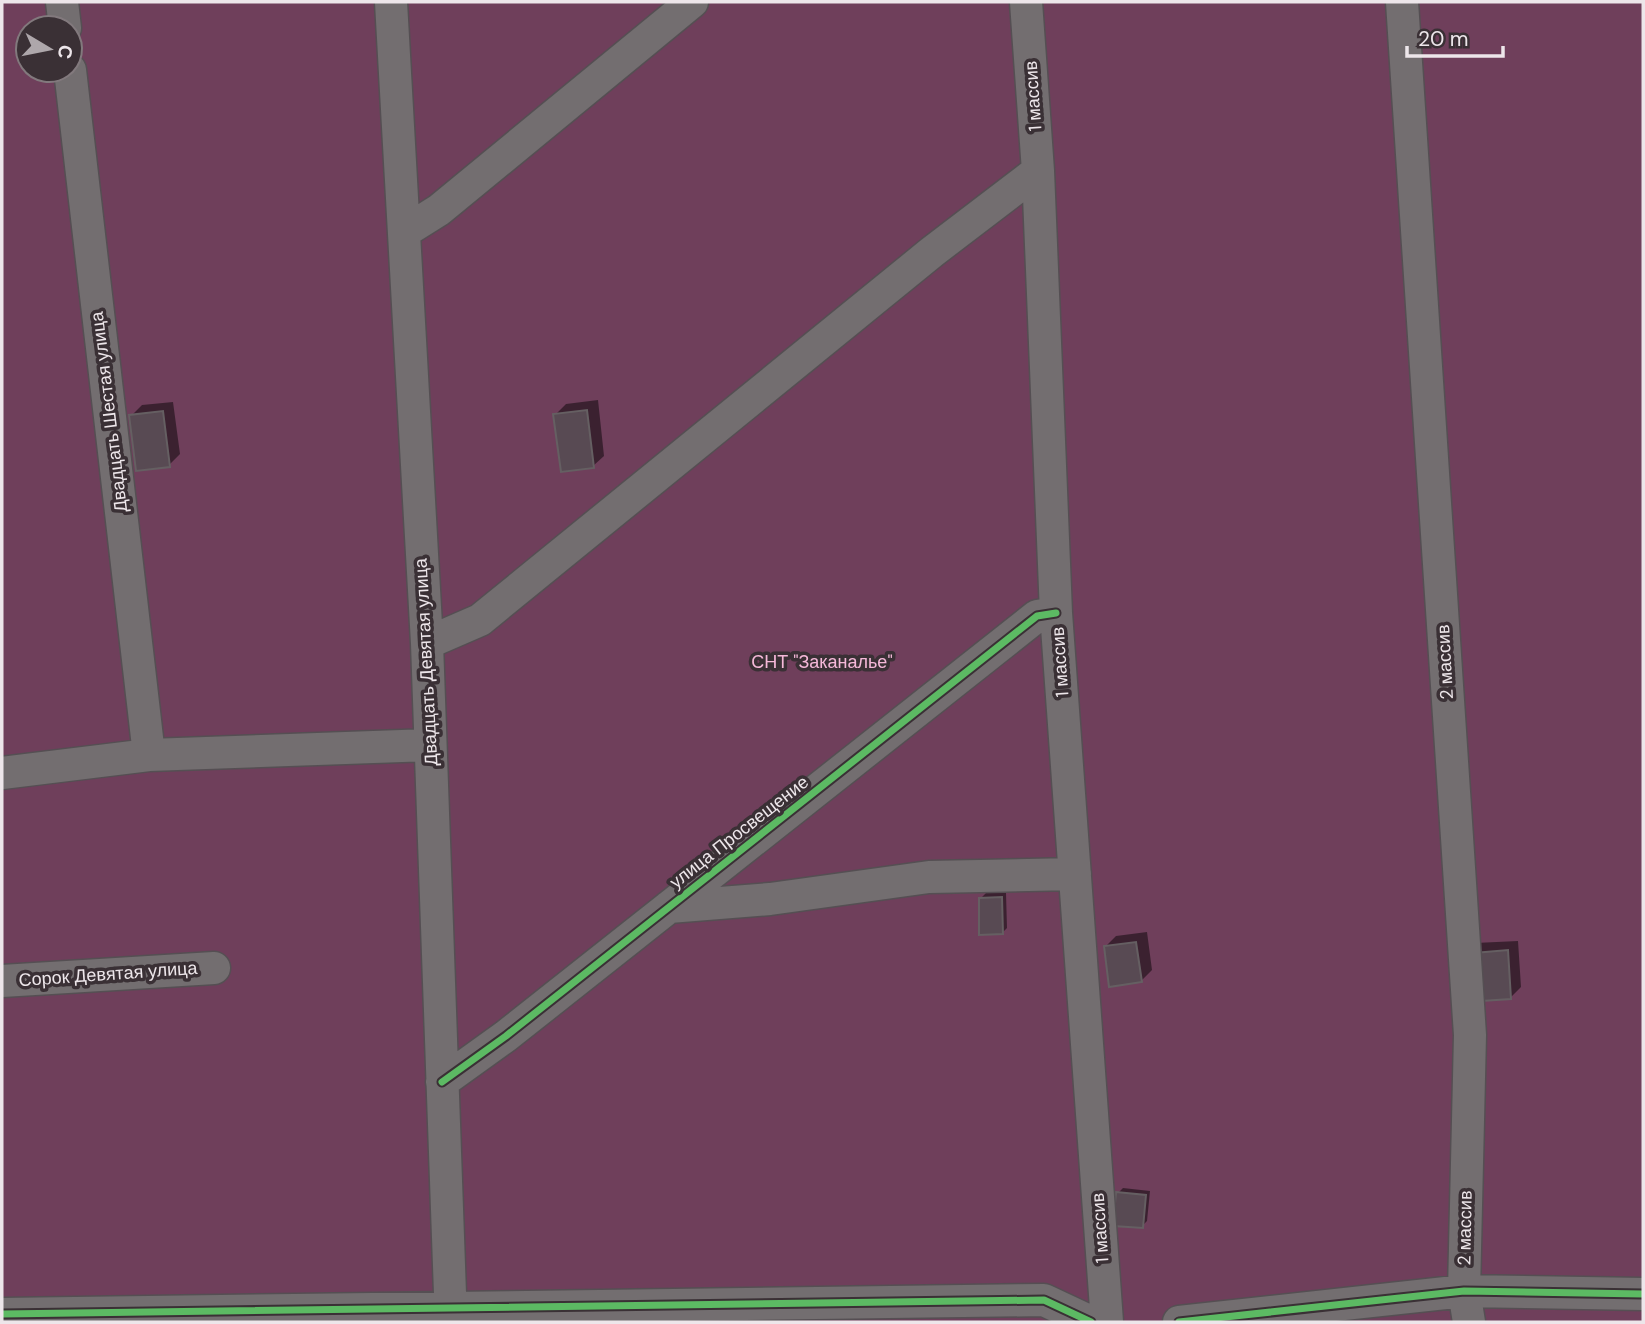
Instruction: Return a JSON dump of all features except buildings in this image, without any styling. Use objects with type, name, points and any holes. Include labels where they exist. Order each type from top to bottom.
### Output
[{"type":"street","name":"Двадцать Девятая улица","points":[[391,2],[427,643],[451,1315]]},
{"type":"street","points":[[404,232],[439,210],[692,2]]},
{"type":"street","name":"1 массив","points":[[1026,2],[1038,171],[1056,613],[1107,1322]]},
{"type":"street","name":"2 массив","points":[[1402,2],[1470,1035],[1464,1291],[1469,1322]]},
{"type":"street","name":"Двадцать Шестая улица","points":[[72,84],[149,755]]},
{"type":"street","points":[[427,643],[480,620],[932,252],[1038,171]]},
{"type":"street","name":"улица Просвещение","points":[[442,1082],[506,1036],[1037,616],[1056,613]]},
{"type":"street","points":[[2,773],[149,755],[430,745]]},
{"type":"street","points":[[669,907],[770,899],[929,877],[1075,874]]},
{"type":"street","name":"Сорок Девятая улица","points":[[2,981],[214,968]]},
{"type":"street","points":[[1180,1322],[1464,1291],[1643,1293]]},
{"type":"street","points":[[2,1314],[451,1315],[1044,1300],[1091,1322]]},
{"type":"green space","name":"СНТ \"Заканалье\"","points":[[2,2],[1643,2],[1643,1322],[2,1322]]},
{"type":"cycle path","points":[[442,1082],[506,1036],[1037,616],[1056,613]]},
{"type":"cycle path","points":[[1179,1322],[1464,1291],[1643,1294]]},
{"type":"cycle path","points":[[2,1314],[1044,1300],[1091,1322]]}]
